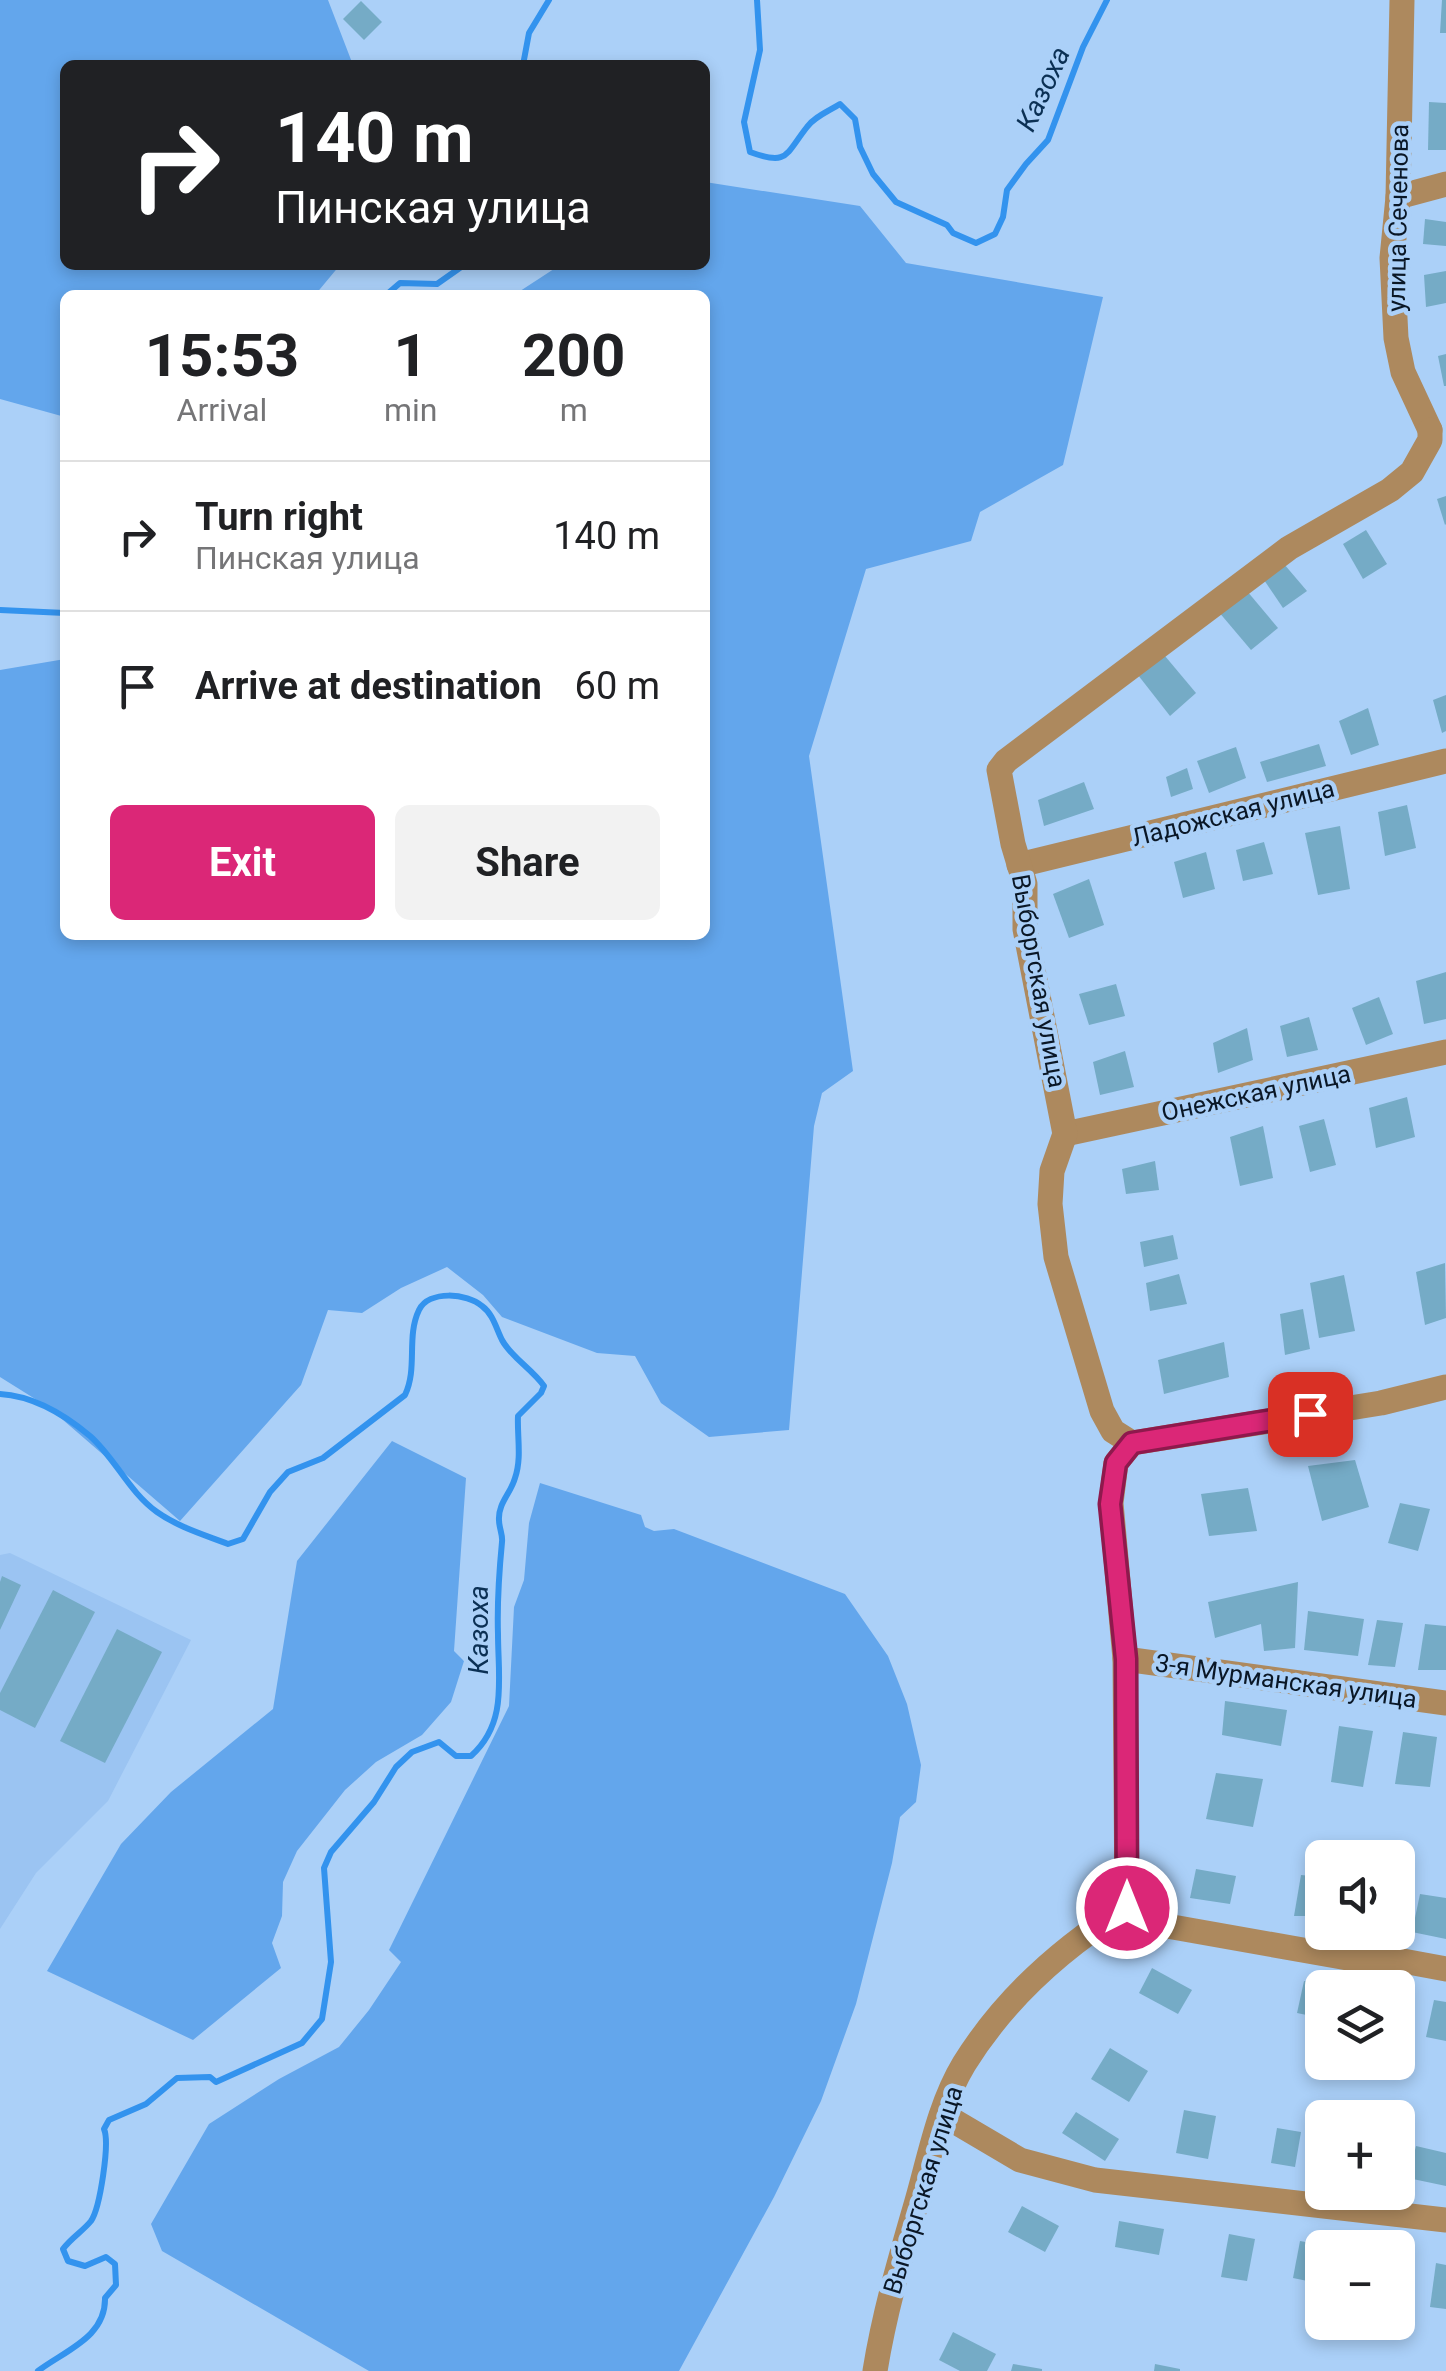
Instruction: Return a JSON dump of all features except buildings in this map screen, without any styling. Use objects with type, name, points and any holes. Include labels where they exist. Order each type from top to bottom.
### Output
[{"type":"street","name":"улица Сеченова","points":[[1402,0],[1398,197],[1392,258],[1396,338],[1403,372],[1438,428]]},
{"type":"street","points":[[1398,197],[1446,184]]},
{"type":"street","name":"Выборгская улица","points":[[1132,1443],[1113,1431],[1102,1411],[1056,1257],[1050,1204],[1052,1171],[1065,1134],[1025,929],[1025,884],[999,770],[1289,548],[1390,490],[1412,472],[1438,428]]},
{"type":"street","name":"Ладожская улица","points":[[1019,865],[1446,761]]},
{"type":"street","name":"Онежская улица","points":[[1065,1134],[1446,1052]]},
{"type":"street","points":[[1446,1388],[1132,1443],[1116,1463],[1110,1504],[1126,1659],[1127,1908],[1168,1926],[1359,1960],[1403,1960],[1446,1969]]},
{"type":"street","name":"3-я Мурманская улица","points":[[1126,1659],[1446,1703]]},
{"type":"street","name":"Выборгская улица","points":[[875,2371],[883,2319],[942,2114],[963,2066],[1012,2000],[1045,1966],[1083,1934],[1127,1908]]},
{"type":"street","points":[[942,2114],[1020,2160],[1096,2180],[1446,2220]]},
{"type":"shaded area","points":[[0,0],[328,0],[351,60],[60,60],[60,270],[336,270],[319,290],[60,290],[60,416],[0,399]]},
{"type":"shaded area","points":[[710,183],[860,206],[906,263],[1103,297],[1063,465],[980,512],[971,541],[866,569],[809,756],[853,1071],[822,1093],[814,1126],[789,1430],[709,1437],[661,1403],[635,1356],[597,1353],[502,1317],[483,1295],[447,1267],[401,1288],[362,1313],[328,1310],[301,1385],[180,1521],[48,1407],[0,1377],[0,670],[60,660],[60,940],[710,940],[710,290],[522,290],[552,270],[710,270]]},
{"type":"shaded area","points":[[392,1441],[466,1478],[454,1651],[464,1661],[451,1702],[422,1735],[376,1762],[345,1790],[297,1851],[283,1882],[282,1916],[272,1943],[281,1968],[193,2040],[47,1971],[121,1844],[171,1792],[273,1709],[297,1561]]},
{"type":"shaded area","points":[[540,1483],[641,1515],[645,1527],[654,1531],[674,1529],[845,1594],[888,1656],[907,1704],[921,1765],[916,1802],[900,1817],[856,2004],[821,2101],[774,2197],[679,2371],[369,2371],[162,2251],[151,2224],[209,2124],[279,2079],[339,2047],[401,1962],[389,1950],[509,1706],[514,1607],[524,1580],[529,1523]]},
{"type":"shaded area","points":[[10,1553],[191,1640],[108,1801],[36,1873],[0,1929],[0,1555]]},
{"type":"waterway","name":"Казоха","points":[[524,60],[529,33],[549,0]]},
{"type":"waterway","name":"Казоха","points":[[757,0],[760,50],[744,122],[750,152],[779,158],[810,123],[840,104],[855,119],[860,147],[873,174],[896,202],[976,243],[995,234],[1003,217],[1007,190],[1048,140],[1083,47],[1107,0]]},
{"type":"waterway","name":"Казоха","points":[[392,290],[400,283],[437,284],[457,270]]},
{"type":"waterway","name":"Казоха","points":[[0,610],[60,613]]},
{"type":"waterway","name":"Казоха","points":[[0,1394],[36,1403],[70,1421],[99,1445],[138,1495],[157,1512],[228,1544],[243,1539],[270,1492],[288,1472],[323,1458],[405,1395],[411,1374],[415,1320],[431,1299],[458,1296],[482,1306],[506,1346],[544,1386],[518,1416],[517,1470],[499,1514],[499,1683],[491,1729],[471,1756],[456,1756],[439,1742],[412,1752],[331,1852],[324,1868],[331,1962],[322,2019],[302,2043],[216,2082],[210,2077],[177,2078],[146,2104],[109,2120],[104,2129],[105,2161],[94,2214],[63,2249],[68,2261],[85,2266],[106,2257],[115,2264],[116,2285],[105,2298],[104,2311],[92,2333],[38,2371]]},
{"type":"route","points":[[1127,1908],[1126,1659],[1110,1504],[1116,1463],[1132,1443],[1310,1414]]}]
